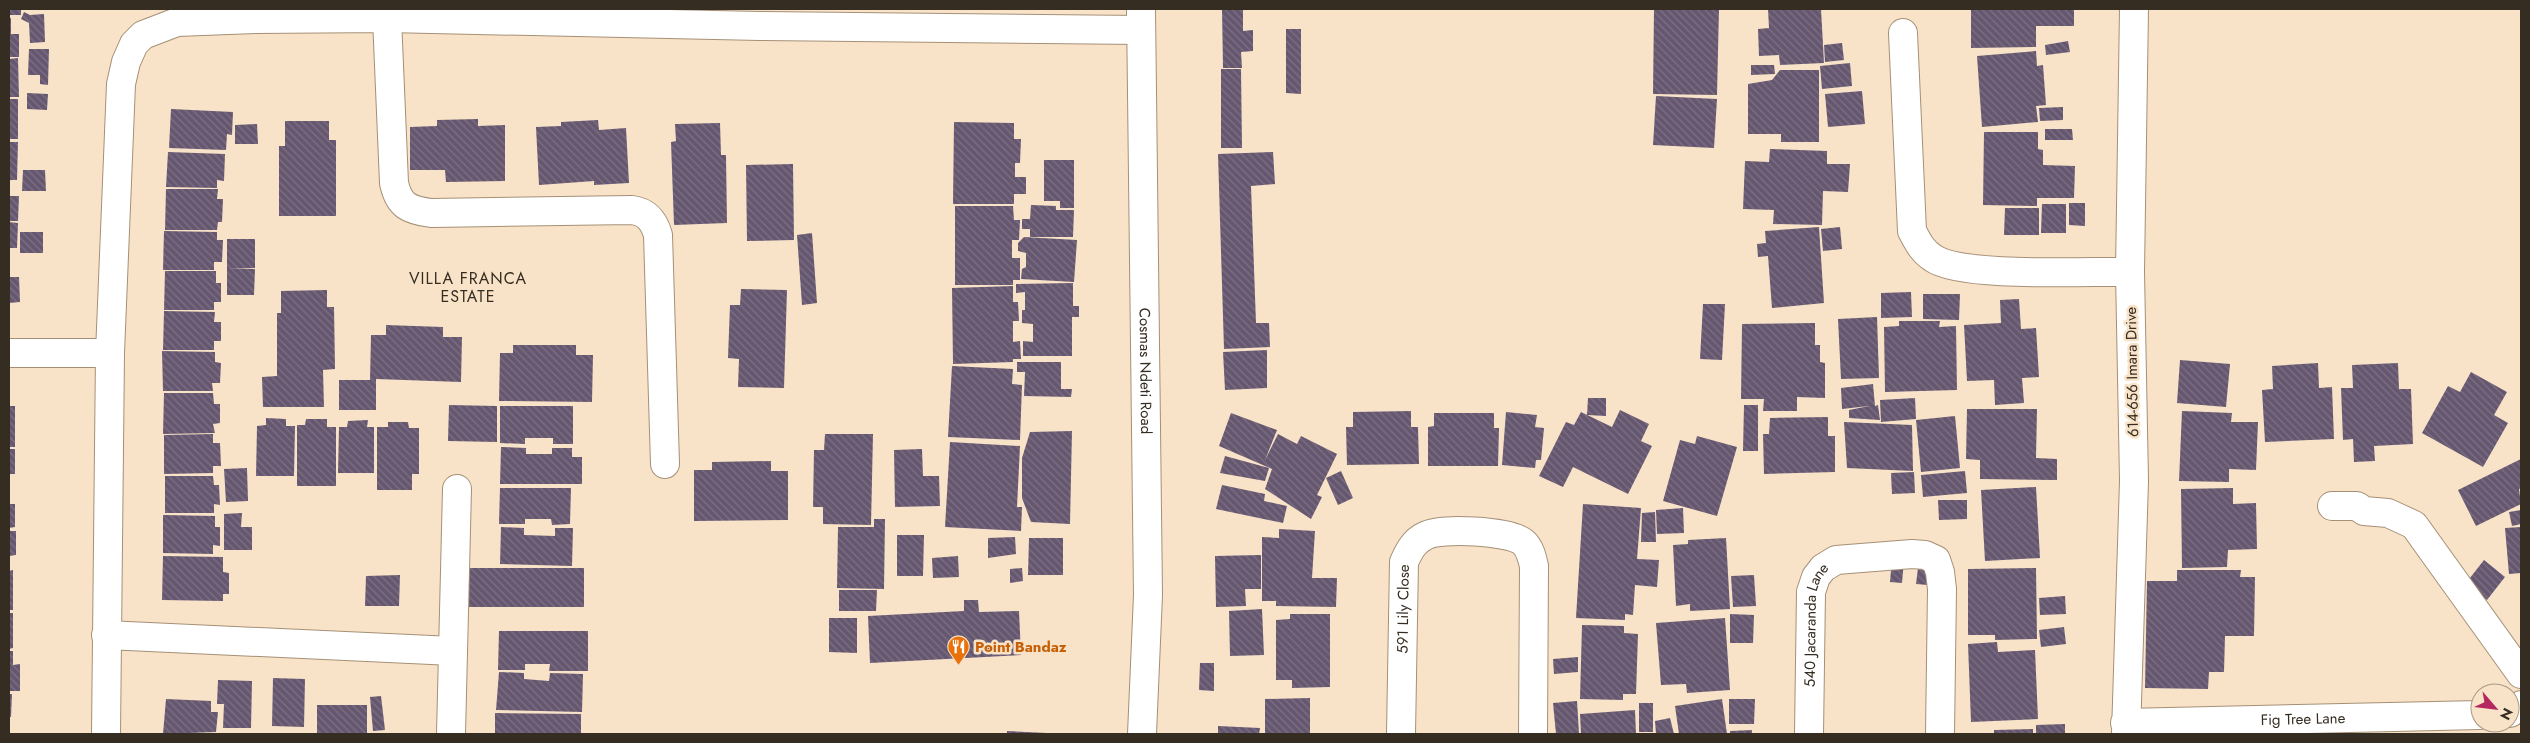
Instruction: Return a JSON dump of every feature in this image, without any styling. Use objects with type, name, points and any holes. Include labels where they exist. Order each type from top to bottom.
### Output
[{"type":"street","name":"614-656 Imara Drive","points":[[2126,729],[2134,481],[2130,272],[2134,9]]},
{"type":"street","points":[[106,734],[110,353],[120,84],[126,62],[134,44],[143,35],[156,28],[176,22],[255,14],[387,18],[575,15],[760,26],[1141,19]]},
{"type":"street","points":[[387,18],[394,183],[396,196],[404,205],[416,211],[431,213],[632,210],[640,211],[648,216],[655,225],[658,234],[665,464]]},
{"type":"street","name":"Cosmas Ndeti Road","points":[[1141,19],[1148,595],[1142,734]]},
{"type":"street","points":[[1903,33],[1912,231],[1922,249],[1934,259],[1952,266],[1977,270],[2130,272]]},
{"type":"street","points":[[9,354],[110,353]]},
{"type":"street","points":[[451,734],[457,489]]},
{"type":"street","points":[[2332,506],[2357,506],[2364,511],[2388,512],[2414,526],[2521,674]]},
{"type":"street","name":"591 Lily Close","points":[[1400,734],[1404,562],[1416,542],[1433,532],[1498,533],[1522,541],[1529,549],[1534,566],[1533,734]]},
{"type":"street","name":"540 Jacaranda Lane","points":[[1809,734],[1811,592],[1816,577],[1823,568],[1836,560],[1912,554],[1925,555],[1936,560],[1940,572],[1942,588],[1940,734]]},
{"type":"street","points":[[106,635],[453,651]]},
{"type":"street","name":"Fig Tree Lane","points":[[2126,729],[2470,714]]},
{"type":"building","points":[[9,9],[21,9],[21,15],[9,15]]},
{"type":"building","points":[[1222,9],[1243,9],[1243,31],[1253,30],[1253,51],[1241,52],[1242,68],[1223,68]]},
{"type":"building","points":[[1654,9],[1719,9],[1717,95],[1653,94]]},
{"type":"building","points":[[1768,9],[1821,9],[1824,63],[1780,65],[1779,55],[1759,56],[1758,29],[1769,28]]},
{"type":"building","points":[[1971,9],[2074,9],[2074,26],[2036,26],[2036,47],[1971,48]]},
{"type":"building","points":[[24,12],[30,15],[44,14],[45,42],[30,43],[29,23],[21,19]]},
{"type":"building","points":[[9,18],[11,18],[11,34],[19,34],[19,57],[9,57]]},
{"type":"building","points":[[1286,29],[1301,29],[1301,94],[1286,93]]},
{"type":"building","points":[[2068,41],[2070,52],[2046,55],[2045,45]]},
{"type":"building","points":[[1842,43],[1844,60],[1825,62],[1824,45]]},
{"type":"building","points":[[29,49],[49,49],[48,85],[40,84],[40,75],[28,75]]},
{"type":"building","points":[[2036,51],[2037,66],[2043,65],[2046,105],[2036,106],[2038,122],[1982,127],[1977,56]]},
{"type":"building","points":[[18,58],[19,97],[9,97],[9,59]]},
{"type":"building","points":[[1850,63],[1852,86],[1822,89],[1820,66]]},
{"type":"building","points":[[1751,65],[1774,65],[1775,74],[1751,75]]},
{"type":"building","points":[[1221,69],[1241,69],[1242,148],[1221,148]]},
{"type":"building","points":[[1780,70],[1819,70],[1819,142],[1781,142],[1781,134],[1748,134],[1748,84],[1772,80]]},
{"type":"building","points":[[1862,91],[1865,124],[1828,127],[1825,94]]},
{"type":"building","points":[[27,93],[48,94],[47,110],[27,109]]},
{"type":"building","points":[[1656,96],[1717,99],[1714,148],[1653,145]]},
{"type":"building","points":[[9,99],[18,99],[18,139],[9,139]]},
{"type":"building","points":[[2063,107],[2063,120],[2040,121],[2039,108]]},
{"type":"building","points":[[171,109],[233,112],[232,135],[227,134],[226,150],[169,148]]},
{"type":"building","points":[[478,119],[478,126],[505,125],[505,181],[446,182],[445,170],[410,170],[410,127],[437,126],[437,120]]},
{"type":"building","points":[[598,120],[599,130],[626,128],[629,183],[594,185],[594,181],[539,185],[536,127],[561,126],[561,122]]},
{"type":"building","points":[[285,121],[329,121],[329,140],[336,140],[336,216],[279,216],[279,146],[285,146]]},
{"type":"building","points":[[954,122],[1014,123],[1014,139],[1021,139],[1020,163],[1015,163],[1015,177],[1026,177],[1026,194],[1014,194],[1014,204],[953,204]]},
{"type":"building","points":[[720,123],[721,155],[726,155],[727,223],[674,225],[671,142],[676,141],[675,124]]},
{"type":"building","points":[[257,124],[258,144],[235,144],[235,125]]},
{"type":"building","points":[[2045,129],[2072,129],[2073,140],[2045,140]]},
{"type":"building","points":[[1984,132],[2038,132],[2038,149],[2043,150],[2043,165],[2075,166],[2074,198],[2037,198],[2037,206],[1983,205]]},
{"type":"building","points":[[9,142],[18,142],[17,180],[9,180]]},
{"type":"building","points":[[1770,149],[1827,151],[1827,164],[1850,164],[1848,192],[1823,191],[1822,225],[1773,224],[1774,210],[1743,209],[1745,161],[1769,162]]},
{"type":"building","points":[[168,152],[225,154],[224,181],[217,180],[217,188],[166,187]]},
{"type":"building","points":[[1273,152],[1275,184],[1251,186],[1256,323],[1269,323],[1270,347],[1224,349],[1218,154]]},
{"type":"building","points":[[1044,160],[1074,160],[1074,208],[1060,208],[1060,201],[1044,201]]},
{"type":"building","points":[[793,164],[794,240],[747,241],[746,165]]},
{"type":"building","points":[[23,170],[45,170],[46,191],[22,191]]},
{"type":"building","points":[[166,189],[218,189],[217,199],[223,199],[222,222],[218,222],[217,230],[165,230]]},
{"type":"building","points":[[9,196],[19,196],[18,221],[9,221]]},
{"type":"building","points":[[2069,203],[2085,203],[2085,226],[2069,225]]},
{"type":"building","points":[[2042,204],[2066,204],[2066,233],[2041,233]]},
{"type":"building","points":[[1031,205],[1056,206],[1056,210],[1074,210],[1073,237],[1030,237],[1030,229],[1022,229],[1022,219],[1030,219]]},
{"type":"building","points":[[955,206],[1013,206],[1014,220],[1020,220],[1019,240],[1012,240],[1012,258],[1020,258],[1020,280],[1013,280],[1013,285],[955,285]]},
{"type":"building","points":[[2005,208],[2039,208],[2039,235],[2004,235]]},
{"type":"building","points":[[9,222],[18,223],[17,248],[9,248]]},
{"type":"building","points":[[1819,227],[1824,303],[1772,308],[1768,256],[1758,257],[1757,244],[1766,243],[1765,231]]},
{"type":"building","points":[[1840,227],[1842,249],[1823,251],[1821,229]]},
{"type":"building","points":[[164,231],[217,232],[217,240],[223,240],[222,262],[214,262],[214,270],[163,270]]},
{"type":"building","points":[[20,232],[43,232],[43,253],[20,253]]},
{"type":"building","points":[[812,233],[817,303],[802,305],[797,235]]},
{"type":"building","points":[[1024,237],[1077,240],[1074,282],[1021,279],[1022,269],[1026,267],[1026,253],[1018,251],[1018,243]]},
{"type":"building","points":[[227,239],[255,239],[255,268],[229,268],[255,269],[254,295],[227,295]]},
{"type":"building","points":[[165,271],[216,271],[216,283],[221,283],[221,302],[214,302],[214,310],[164,310]]},
{"type":"building","points":[[9,277],[19,277],[20,302],[9,303]]},
{"type":"building","points":[[1073,283],[1073,306],[1079,306],[1079,317],[1072,317],[1072,356],[1023,356],[1023,341],[1033,342],[1033,324],[1022,323],[1022,310],[1025,310],[1025,292],[1016,293],[1016,284]]},
{"type":"building","points":[[1013,286],[1013,302],[1018,302],[1019,321],[1013,321],[1013,342],[1020,341],[1021,359],[1013,359],[1013,362],[953,364],[952,288]]},
{"type":"building","points":[[741,289],[787,290],[784,388],[738,387],[739,359],[728,358],[730,305],[740,305]]},
{"type":"building","points":[[327,290],[327,307],[334,307],[335,369],[323,370],[324,407],[263,407],[262,377],[277,376],[277,313],[281,313],[281,291]]},
{"type":"building","points":[[1911,292],[1912,317],[1881,318],[1881,293]]},
{"type":"building","points":[[1923,294],[1960,294],[1959,320],[1923,319]]},
{"type":"building","points":[[2019,299],[2021,329],[2036,328],[2039,377],[2022,378],[2024,403],[1995,405],[1994,380],[1967,381],[1964,325],[2001,323],[2000,300]]},
{"type":"building","points":[[1703,304],[1725,304],[1722,360],[1700,359]]},
{"type":"building","points":[[164,311],[215,312],[214,322],[221,322],[221,341],[214,341],[214,350],[163,350]]},
{"type":"building","points":[[1877,317],[1879,378],[1841,379],[1838,319]]},
{"type":"building","points":[[1899,321],[1940,321],[1939,327],[1956,326],[1957,390],[1885,392],[1884,327],[1899,326]]},
{"type":"building","points":[[1815,323],[1815,345],[1820,345],[1820,362],[1825,363],[1825,398],[1797,397],[1797,411],[1763,411],[1764,399],[1741,399],[1742,324]]},
{"type":"building","points":[[386,325],[443,327],[443,337],[462,337],[461,382],[376,379],[376,410],[339,410],[339,380],[370,380],[371,335],[386,335]]},
{"type":"building","points":[[513,345],[576,345],[576,355],[593,355],[592,402],[499,401],[500,353],[513,353]]},
{"type":"building","points":[[1267,350],[1267,388],[1225,390],[1223,352]]},
{"type":"building","points":[[162,351],[215,352],[215,362],[221,363],[220,383],[212,383],[213,391],[163,391]]},
{"type":"building","points":[[2180,360],[2230,364],[2226,407],[2177,403]]},
{"type":"building","points":[[1017,362],[1061,362],[1061,389],[1072,389],[1071,397],[1024,396],[1025,372],[1017,372]]},
{"type":"building","points":[[2318,363],[2319,388],[2332,387],[2334,439],[2265,442],[2262,390],[2273,389],[2272,366]]},
{"type":"building","points":[[2398,363],[2399,389],[2411,389],[2413,444],[2374,446],[2375,461],[2354,462],[2353,439],[2343,440],[2341,388],[2353,388],[2352,365]]},
{"type":"building","points":[[952,366],[1013,369],[1012,384],[1022,385],[1020,440],[948,437]]},
{"type":"building","points":[[2471,372],[2507,392],[2494,415],[2508,423],[2483,467],[2422,433],[2448,386],[2460,392]]},
{"type":"building","points":[[1873,384],[1875,406],[1878,405],[1880,420],[1849,418],[1849,410],[1869,406],[1842,409],[1841,388]]},
{"type":"building","points":[[164,393],[213,393],[214,404],[220,404],[220,423],[213,424],[215,433],[163,434]]},
{"type":"building","points":[[1588,398],[1606,398],[1606,416],[1587,415]]},
{"type":"building","points":[[1915,398],[1916,419],[1881,422],[1880,400]]},
{"type":"building","points":[[449,405],[497,406],[497,442],[448,441]]},
{"type":"building","points":[[1744,405],[1758,405],[1758,451],[1743,451]]},
{"type":"building","points":[[9,406],[15,406],[15,447],[9,447]]},
{"type":"building","points":[[500,406],[573,406],[573,444],[553,444],[553,438],[525,438],[525,444],[500,443]]},
{"type":"building","points":[[1967,409],[2037,409],[2036,458],[2057,459],[2057,480],[1980,479],[1980,460],[1966,459]]},
{"type":"building","points":[[1620,410],[1649,424],[1641,441],[1652,446],[1628,494],[1573,467],[1563,487],[1539,476],[1566,422],[1574,425],[1581,412],[1612,427]]},
{"type":"building","points":[[1411,411],[1411,427],[1418,427],[1419,464],[1347,465],[1346,427],[1353,427],[1353,412]]},
{"type":"building","points":[[2182,411],[2232,413],[2231,422],[2258,422],[2256,470],[2229,469],[2229,482],[2179,481]]},
{"type":"building","points":[[1506,412],[1537,415],[1535,427],[1544,428],[1541,460],[1536,460],[1535,468],[1502,465]]},
{"type":"building","points":[[1231,413],[1277,430],[1265,460],[1278,434],[1297,444],[1301,436],[1337,454],[1317,495],[1322,497],[1311,519],[1265,489],[1272,469],[1219,446]]},
{"type":"building","points":[[1434,413],[1494,413],[1494,428],[1499,428],[1498,466],[1428,466],[1428,427],[1434,426]]},
{"type":"building","points":[[1955,416],[1960,468],[1921,472],[1916,420]]},
{"type":"building","points":[[1828,417],[1828,436],[1835,436],[1835,472],[1764,474],[1763,434],[1769,434],[1770,418]]},
{"type":"building","points":[[266,418],[286,419],[286,426],[295,426],[294,476],[256,476],[257,426],[266,425]]},
{"type":"building","points":[[306,419],[327,419],[327,427],[336,427],[336,486],[297,486],[297,425],[305,425]]},
{"type":"building","points":[[368,420],[367,427],[374,427],[374,473],[338,473],[339,427],[347,427],[348,421]]},
{"type":"building","points":[[388,422],[408,422],[409,428],[419,428],[419,474],[412,474],[412,490],[377,490],[377,427],[388,427]]},
{"type":"building","points":[[1844,422],[1912,425],[1913,471],[1847,468]]},
{"type":"building","points":[[1072,431],[1070,524],[1031,522],[1022,498],[1022,458],[1030,432]]},
{"type":"building","points":[[213,434],[213,443],[220,443],[221,466],[213,466],[213,473],[164,474],[164,435]]},
{"type":"building","points":[[825,434],[873,434],[871,525],[823,524],[823,507],[813,507],[814,450],[824,450]]},
{"type":"building","points":[[1697,436],[1737,447],[1717,516],[1663,501],[1680,440],[1695,444]]},
{"type":"building","points":[[950,442],[1020,446],[1017,507],[1022,507],[1021,531],[945,527]]},
{"type":"building","points":[[501,447],[526,448],[526,454],[552,454],[552,448],[572,448],[572,457],[582,457],[582,484],[500,484]]},
{"type":"building","points":[[9,449],[15,449],[15,474],[9,474]]},
{"type":"building","points":[[922,449],[923,476],[939,476],[940,506],[895,507],[894,450]]},
{"type":"building","points":[[1225,456],[1269,468],[1265,481],[1220,473]]},
{"type":"building","points":[[2521,459],[2521,488],[2519,489],[2521,504],[2476,526],[2458,490]]},
{"type":"building","points":[[771,461],[771,471],[788,471],[788,520],[694,521],[694,470],[712,470],[712,462]]},
{"type":"building","points":[[247,468],[248,501],[226,502],[224,469]]},
{"type":"building","points":[[1341,471],[1353,498],[1338,505],[1326,478]]},
{"type":"building","points":[[1965,471],[1967,493],[1923,497],[1921,475]]},
{"type":"building","points":[[1914,472],[1915,493],[1892,494],[1891,473]]},
{"type":"building","points":[[165,476],[213,476],[214,485],[219,485],[220,505],[214,504],[214,513],[165,513]]},
{"type":"building","points":[[1222,485],[1265,494],[1264,501],[1287,506],[1283,523],[1216,509]]},
{"type":"building","points":[[2036,487],[2040,558],[1985,561],[1981,490]]},
{"type":"building","points":[[500,488],[571,488],[570,524],[552,525],[551,519],[525,519],[525,524],[499,524]]},
{"type":"building","points":[[2233,488],[2233,504],[2256,503],[2257,549],[2228,550],[2227,567],[2182,568],[2181,489]]},
{"type":"building","points":[[1938,500],[1967,500],[1967,519],[1939,520]]},
{"type":"building","points":[[9,504],[15,504],[15,527],[9,528]]},
{"type":"building","points":[[1583,504],[1641,508],[1637,559],[1659,560],[1657,587],[1635,585],[1633,615],[1625,614],[1625,620],[1576,618]]},
{"type":"building","points":[[1683,508],[1684,533],[1657,534],[1656,510]]},
{"type":"building","points":[[2521,510],[2521,524],[2512,526],[2509,512]]},
{"type":"building","points":[[1655,512],[1656,542],[1641,542],[1642,513]]},
{"type":"building","points":[[242,513],[241,527],[252,527],[252,550],[224,550],[224,514]]},
{"type":"building","points":[[163,515],[215,516],[215,527],[220,527],[220,546],[213,545],[213,554],[163,553]]},
{"type":"building","points":[[874,519],[885,519],[884,589],[837,588],[838,527],[874,527]]},
{"type":"building","points":[[501,527],[524,528],[524,535],[555,536],[555,528],[573,528],[572,566],[500,564]]},
{"type":"building","points":[[2521,527],[2521,573],[2509,574],[2505,528]]},
{"type":"building","points":[[1279,529],[1315,531],[1312,578],[1337,578],[1336,607],[1276,606],[1276,601],[1262,601],[1262,537],[1279,538]]},
{"type":"building","points":[[9,531],[16,531],[16,555],[9,556]]},
{"type":"building","points":[[897,535],[924,535],[923,576],[897,576]]},
{"type":"building","points":[[1015,537],[1016,554],[988,558],[988,538]]},
{"type":"building","points":[[1029,538],[1063,538],[1063,575],[1028,575]]},
{"type":"building","points":[[1726,538],[1730,609],[1690,611],[1690,604],[1676,606],[1673,545],[1688,544],[1688,540]]},
{"type":"building","points":[[1261,555],[1261,589],[1245,589],[1246,606],[1216,607],[1215,556]]},
{"type":"building","points":[[163,556],[223,557],[223,572],[229,573],[229,594],[223,594],[223,601],[162,600]]},
{"type":"building","points":[[958,556],[959,577],[933,578],[932,558]]},
{"type":"building","points":[[1892,559],[1904,560],[1902,583],[1890,582]]},
{"type":"building","points":[[1919,560],[1931,561],[1928,585],[1916,584]]},
{"type":"building","points":[[2484,560],[2505,577],[2487,600],[2466,583]]},
{"type":"building","points":[[468,568],[584,568],[584,607],[468,607]]},
{"type":"building","points":[[1022,568],[1023,581],[1010,583],[1010,569]]},
{"type":"building","points":[[2036,568],[2037,639],[1995,640],[1995,635],[1968,635],[1968,569]]},
{"type":"building","points":[[13,570],[13,610],[9,610],[9,571]]},
{"type":"building","points":[[2177,570],[2241,570],[2240,577],[2255,577],[2254,636],[2225,636],[2224,672],[2209,672],[2208,689],[2145,688],[2147,581],[2177,581]]},
{"type":"building","points":[[400,575],[399,606],[365,606],[366,576]]},
{"type":"building","points":[[1754,575],[1756,606],[1733,607],[1731,576]]},
{"type":"building","points":[[839,590],[877,590],[876,611],[839,611]]},
{"type":"building","points":[[2065,596],[2066,614],[2040,615],[2039,598]]},
{"type":"building","points":[[964,600],[978,600],[979,612],[1019,611],[1021,655],[870,663],[868,616],[964,611]]},
{"type":"building","points":[[1262,609],[1264,655],[1230,656],[1229,611]]},
{"type":"building","points":[[9,613],[13,613],[13,648],[9,649]]},
{"type":"building","points":[[1290,614],[1330,614],[1330,687],[1292,688],[1292,680],[1276,680],[1276,620],[1290,619]]},
{"type":"building","points":[[1730,614],[1754,615],[1753,643],[1730,643]]},
{"type":"building","points":[[829,618],[857,618],[857,653],[829,652]]},
{"type":"building","points":[[1725,618],[1730,690],[1687,693],[1686,684],[1661,685],[1656,623]]},
{"type":"building","points":[[1582,625],[1624,626],[1624,633],[1638,634],[1636,694],[1623,694],[1623,700],[1580,699]]},
{"type":"building","points":[[2064,627],[2066,644],[2041,647],[2039,630]]},
{"type":"building","points":[[499,631],[588,631],[588,671],[549,671],[550,664],[525,664],[525,670],[498,670]]},
{"type":"building","points":[[1997,642],[1998,652],[2035,650],[2038,719],[1971,722],[1968,644]]},
{"type":"building","points":[[9,651],[13,651],[13,665],[20,664],[20,691],[9,691]]},
{"type":"building","points":[[1578,657],[1578,672],[1554,674],[1553,659]]},
{"type":"building","points":[[1200,663],[1214,663],[1214,691],[1199,690]]},
{"type":"building","points":[[499,672],[524,673],[524,679],[549,681],[550,673],[583,674],[582,712],[496,710]]},
{"type":"building","points":[[273,678],[305,679],[304,727],[272,726]]},
{"type":"building","points":[[218,680],[252,681],[251,728],[223,728],[224,704],[217,704]]},
{"type":"building","points":[[9,694],[12,694],[11,717],[9,717]]},
{"type":"building","points":[[381,696],[385,730],[373,731],[370,697]]},
{"type":"building","points":[[1310,698],[1310,734],[1265,734],[1265,699]]},
{"type":"building","points":[[166,699],[211,701],[211,712],[218,712],[216,732],[163,734]]},
{"type":"building","points":[[1722,699],[1727,734],[1679,734],[1675,706]]},
{"type":"building","points":[[1729,699],[1755,699],[1754,724],[1729,724]]},
{"type":"building","points":[[1577,701],[1579,733],[1556,734],[1553,703]]},
{"type":"building","points":[[1639,703],[1653,703],[1653,732],[1639,732]]},
{"type":"building","points":[[317,705],[367,705],[367,734],[317,734]]},
{"type":"building","points":[[1635,710],[1636,734],[1581,734],[1580,714]]},
{"type":"building","points":[[495,713],[581,714],[581,734],[495,734]]},
{"type":"building","points":[[1670,718],[1674,734],[1656,734],[1655,721]]},
{"type":"building","points":[[2065,724],[2065,734],[2036,734],[2036,725]]},
{"type":"building","points":[[1218,726],[1260,728],[1259,734],[1218,734]]},
{"type":"building","points":[[2033,729],[2033,734],[1994,734],[1994,730]]},
{"type":"building","points":[[1752,730],[1752,734],[1730,734],[1730,731]]},
{"type":"building","points":[[1007,731],[1047,733],[1047,734],[1007,734]]},
{"type":"place","name":"Point Bandaz","points":[[959,666]]},
{"type":"district","name":"VILLA FRANCA ESTATE","points":[[468,287]]}]
